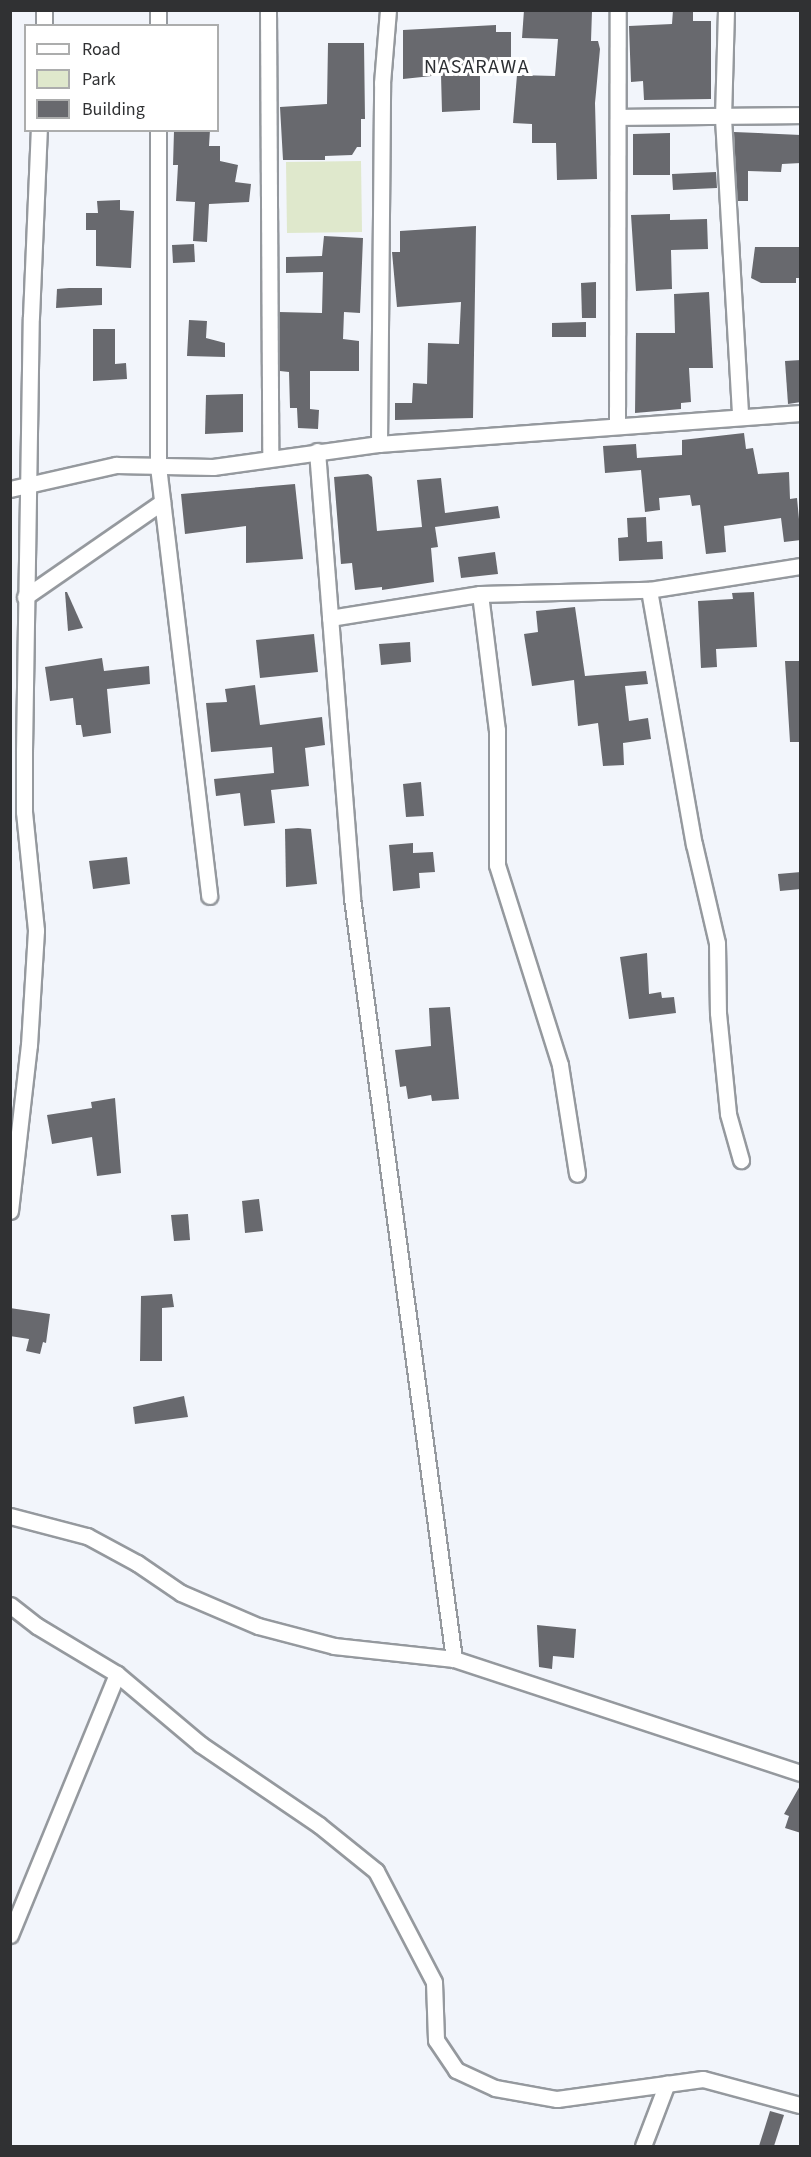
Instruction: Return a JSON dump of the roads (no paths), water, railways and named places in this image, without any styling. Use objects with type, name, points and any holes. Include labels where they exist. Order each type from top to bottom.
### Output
[{"type":"street","points":[[268,10],[270,458]]},
{"type":"street","points":[[379,444],[382,83],[388,10]]},
{"type":"street","points":[[617,425],[618,10]]},
{"type":"street","points":[[726,10],[723,118],[740,417]]},
{"type":"street","points":[[618,117],[723,118],[801,115]]},
{"type":"street","points":[[10,1211],[28,1056],[36,930],[24,812],[25,597],[39,132]]},
{"type":"street","points":[[158,132],[158,466],[209,896]]},
{"type":"street","points":[[10,489],[116,465],[213,467],[379,444],[801,413]]},
{"type":"street","points":[[317,451],[352,898],[454,1659]]},
{"type":"street","points":[[25,597],[162,502]]},
{"type":"street","points":[[330,618],[480,594],[649,590],[801,566]]},
{"type":"street","points":[[649,590],[694,844],[717,943],[718,1013],[728,1114],[741,1160]]},
{"type":"street","points":[[480,594],[496,730],[497,865],[560,1065],[577,1174]]},
{"type":"street","points":[[10,1516],[87,1536],[137,1563],[181,1593],[258,1626],[334,1646],[454,1659],[801,1773]]},
{"type":"street","points":[[10,1605],[37,1626],[117,1674],[200,1744],[319,1825],[376,1871],[434,1982],[436,2040],[456,2070],[495,2088],[556,2099],[703,2079],[801,2105]]},
{"type":"street","points":[[12,1925],[117,1674]]},
{"type":"street","points":[[643,2146],[667,2083]]},
{"type":"district","name":"NASARAWA","points":[[477,67]]}]
